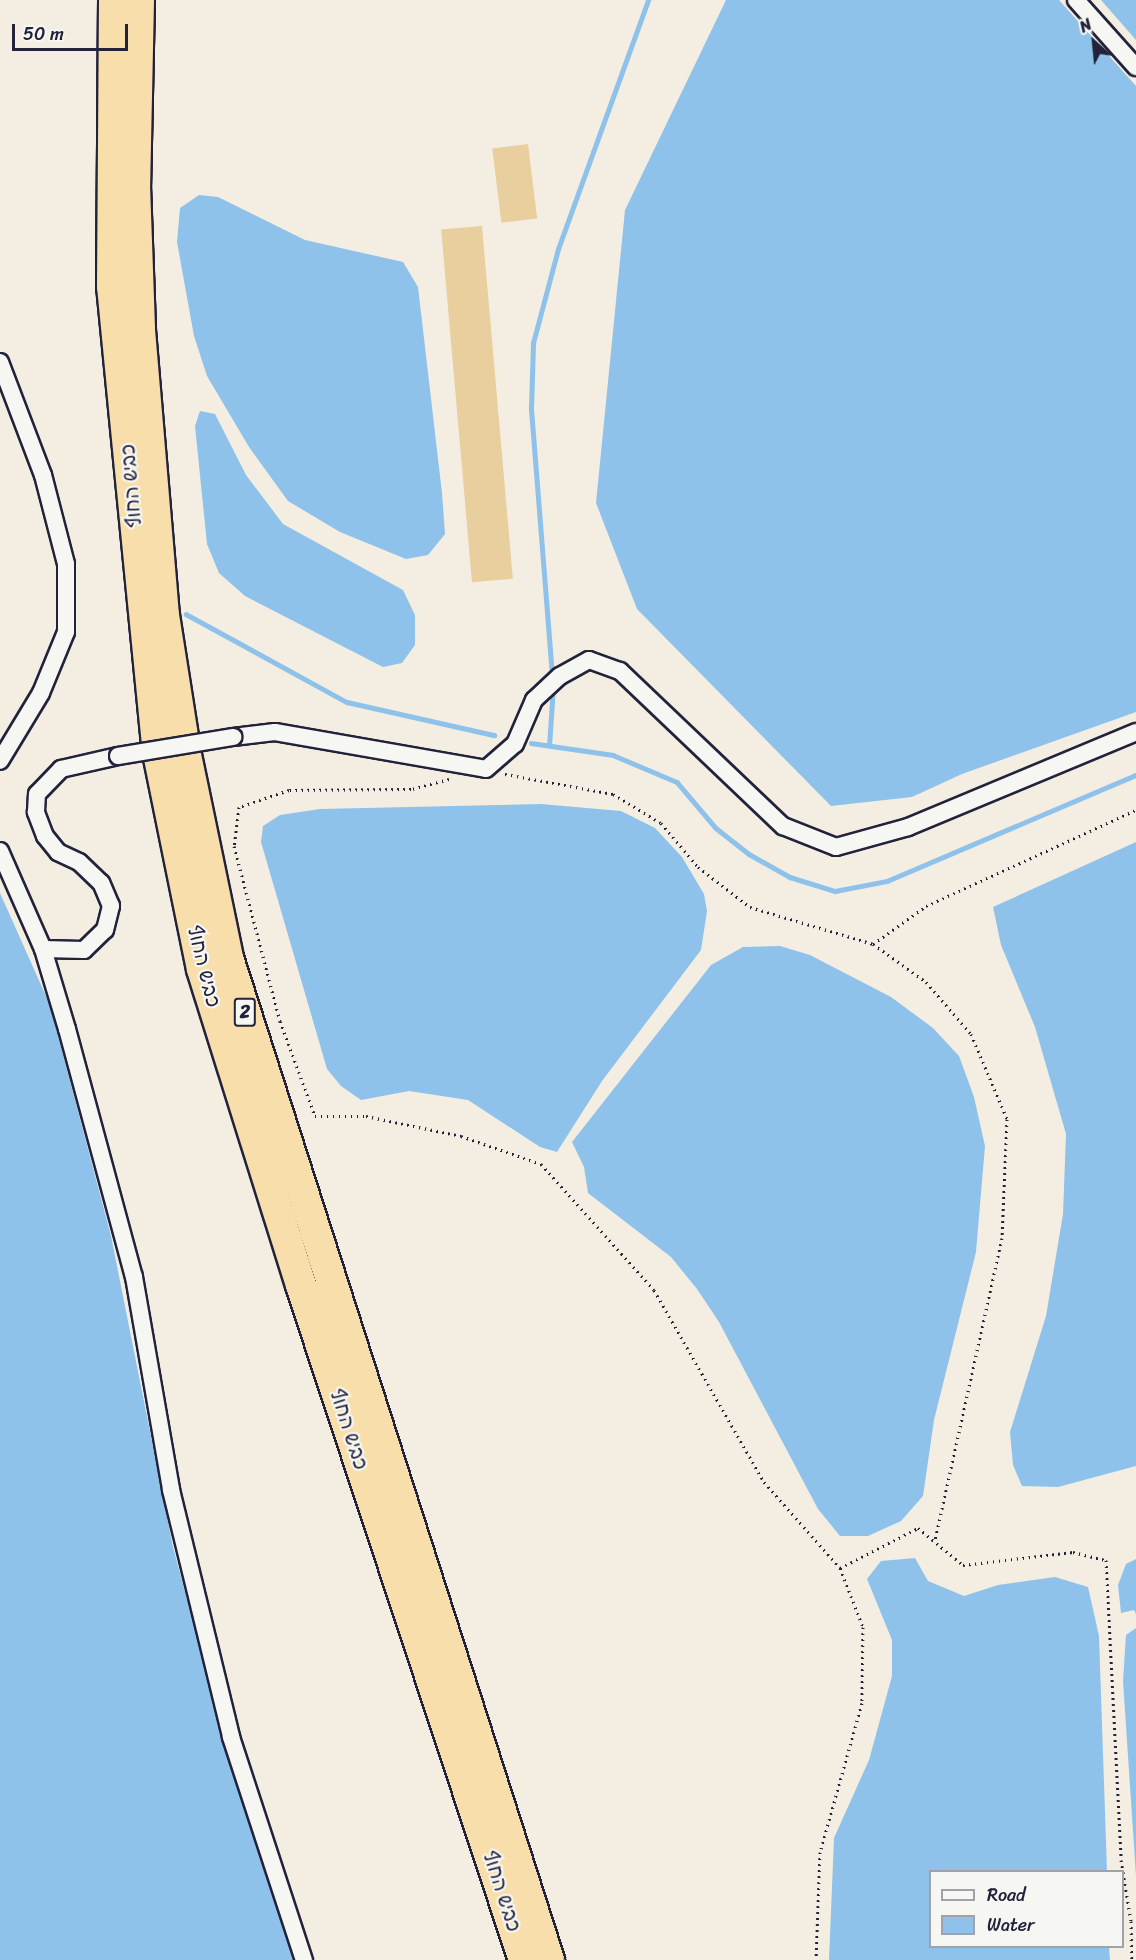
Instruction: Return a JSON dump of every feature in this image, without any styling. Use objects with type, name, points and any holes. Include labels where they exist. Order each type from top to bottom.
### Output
[{"type":"highway","name":"כביש החוף","points":[[114,0],[113,298],[158,753],[202,969],[304,1296],[524,1960]]},
{"type":"highway","name":"כביש החוף","points":[[139,0],[135,185],[140,330],[164,615],[186,755],[226,946],[549,1960]]},
{"type":"street","points":[[1076,0],[1136,67]]},
{"type":"street","points":[[0,362],[43,475],[66,564],[66,632],[41,693],[0,761]]},
{"type":"street","points":[[43,950],[84,950],[105,930],[111,906],[101,883],[79,862],[58,852],[45,836],[36,812],[38,794],[61,769],[118,756],[275,732],[486,769],[515,744],[534,700],[560,676],[588,660],[620,671],[783,826],[836,847],[908,827],[1136,732]]},
{"type":"street","points":[[0,851],[43,950],[134,1276],[171,1490],[231,1737],[304,1960]]},
{"type":"path","points":[[486,769],[613,794],[661,823],[698,867],[750,907],[873,944],[926,982],[971,1034],[1007,1119],[1002,1238],[935,1539]]},
{"type":"path","points":[[454,778],[411,789],[289,790],[239,807],[234,846],[280,1020],[315,1116],[366,1116],[461,1136],[541,1164],[654,1290],[764,1482],[840,1568],[863,1627],[862,1703],[820,1852],[816,1960]]},
{"type":"path","points":[[873,944],[926,906],[1136,810]]},
{"type":"path","points":[[840,1568],[918,1528],[935,1539],[963,1565],[1073,1552],[1106,1560],[1123,1870]]},
{"type":"path","points":[[1124,1874],[1134,1921],[1132,1960]]},
{"type":"water","points":[[726,0],[1059,0],[1136,86],[1136,712],[962,774],[912,797],[831,806],[637,609],[596,503],[625,210]]},
{"type":"water","points":[[1101,0],[1136,0],[1136,40]]},
{"type":"water","points":[[199,195],[218,197],[305,240],[403,262],[418,287],[442,493],[445,534],[428,555],[406,559],[340,532],[288,501],[249,447],[207,376],[194,336],[177,242],[180,208]]},
{"type":"water","points":[[200,411],[215,414],[246,475],[283,524],[403,590],[415,615],[415,645],[402,663],[383,667],[245,596],[219,573],[207,544],[195,426]]},
{"type":"water","points":[[541,804],[621,811],[655,828],[682,857],[704,894],[707,911],[701,950],[602,1081],[557,1152],[540,1147],[468,1100],[409,1091],[361,1100],[341,1086],[327,1069],[261,842],[263,826],[280,815],[320,809]]},
{"type":"water","points":[[1136,842],[1136,1466],[1058,1487],[1022,1486],[1013,1465],[1010,1432],[1046,1316],[1063,1214],[1066,1134],[1035,1027],[1001,945],[993,907]]},
{"type":"water","points":[[0,893],[50,1005],[111,1236],[173,1547],[225,1741],[294,1960],[0,1960]]},
{"type":"water","points":[[780,946],[810,955],[891,997],[933,1028],[959,1056],[974,1097],[985,1146],[976,1252],[934,1420],[923,1496],[901,1521],[868,1536],[840,1536],[818,1509],[719,1322],[697,1289],[671,1257],[588,1193],[584,1167],[572,1142],[711,965],[743,947]]},
{"type":"water","points":[[915,1558],[928,1581],[964,1596],[998,1585],[1055,1577],[1088,1587],[1099,1636],[1107,1870],[929,1870],[929,1948],[1109,1948],[1110,1960],[829,1960],[834,1838],[869,1760],[892,1676],[892,1640],[867,1579],[881,1561]]},
{"type":"water","points":[[1136,1559],[1136,1614],[1134,1610],[1121,1613],[1118,1585],[1126,1564]]},
{"type":"water","points":[[1136,1628],[1136,1876],[1123,1681],[1126,1635]]},
{"type":"building","points":[[528,144],[537,218],[501,223],[492,148]]},
{"type":"building","points":[[482,226],[513,579],[472,582],[441,230]]},
{"type":"waterway","points":[[552,676],[531,408],[533,343],[558,249],[648,0]]},
{"type":"waterway","points":[[186,614],[347,702],[494,735]]},
{"type":"waterway","points":[[549,746],[553,688]]},
{"type":"waterway","points":[[531,743],[613,755],[677,782],[716,828],[749,854],[790,877],[835,891],[887,881],[1136,775]]}]
